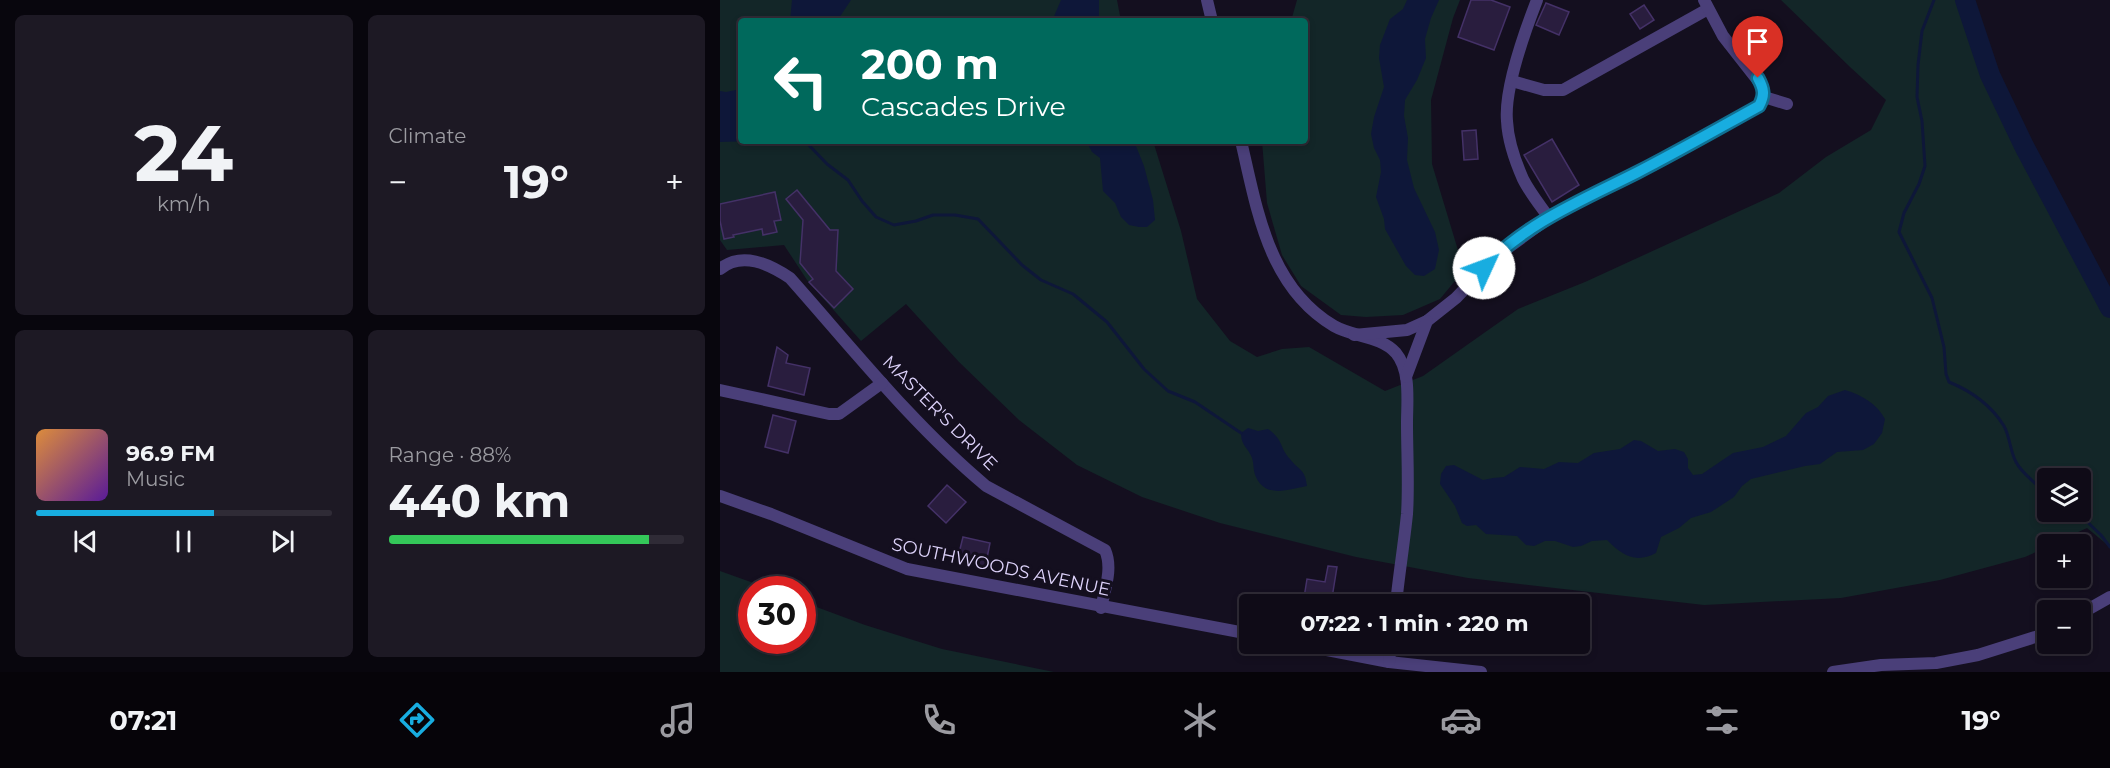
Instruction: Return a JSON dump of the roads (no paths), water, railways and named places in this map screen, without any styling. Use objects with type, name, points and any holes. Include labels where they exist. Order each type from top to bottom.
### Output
[{"type":"street","points":[[1207,0],[1211,18]]},
{"type":"street","points":[[1537,0],[1520,47],[1507,110],[1509,140],[1524,181],[1549,218]]},
{"type":"street","points":[[1354,335],[1407,330],[1427,321],[1456,298],[1494,258],[1549,218],[1759,106],[1764,97],[1763,87],[1758,78],[1723,36],[1706,5],[1563,90],[1544,90],[1512,81]]},
{"type":"street","points":[[1764,97],[1787,104]]},
{"type":"street","points":[[1242,144],[1259,218],[1270,251],[1283,276],[1300,298],[1334,326],[1388,346],[1397,354],[1406,377],[1407,512],[1397,594]]},
{"type":"street","name":"MASTER'S DRIVE","points":[[720,269],[737,260],[753,261],[773,267],[789,278],[920,424],[986,486],[1105,550],[1109,568],[1101,608]]},
{"type":"street","points":[[1406,377],[1427,321]]},
{"type":"street","points":[[720,390],[829,414],[839,414],[882,383]]},
{"type":"street","name":"SOUTHWOODS AVENUE","points":[[720,496],[907,569],[1101,608],[1239,632]]},
{"type":"street","points":[[2091,608],[2110,597]]},
{"type":"street","points":[[1833,672],[1881,665],[1937,668],[2037,636]]},
{"type":"street","points":[[1348,654],[1389,662],[1481,672]]},
{"type":"street","points":[[1389,662],[1390,654]]},
{"type":"water","points":[[792,0],[851,0],[839,18],[790,18]]},
{"type":"water","points":[[1061,0],[1099,0],[1099,18],[1053,18]]},
{"type":"water","points":[[1407,0],[1439,0],[1425,39],[1426,58],[1405,100],[1404,116],[1408,138],[1407,160],[1414,188],[1435,232],[1439,250],[1435,269],[1424,276],[1415,275],[1406,266],[1385,229],[1376,197],[1381,172],[1380,160],[1371,134],[1384,87],[1379,58],[1380,45],[1390,19],[1403,9]]},
{"type":"water","points":[[738,90],[738,141],[720,142],[720,91]]},
{"type":"water","points":[[1088,144],[1135,144],[1153,200],[1155,220],[1147,227],[1129,225],[1121,217],[1115,203],[1103,191],[1100,158],[1092,152]]},
{"type":"water","points":[[1845,390],[1868,401],[1885,419],[1882,433],[1874,444],[1863,450],[1837,452],[1820,464],[1751,479],[1734,497],[1711,512],[1691,518],[1679,528],[1661,537],[1656,553],[1642,558],[1624,554],[1607,540],[1592,541],[1573,547],[1555,541],[1545,541],[1534,546],[1526,545],[1517,536],[1486,534],[1476,525],[1467,526],[1462,523],[1455,506],[1440,484],[1441,474],[1446,466],[1454,465],[1483,480],[1504,477],[1520,467],[1544,469],[1559,462],[1578,463],[1594,453],[1620,449],[1634,440],[1641,441],[1658,451],[1675,449],[1684,452],[1688,459],[1688,468],[1693,475],[1702,474],[1733,453],[1763,447],[1786,436],[1806,413],[1818,407],[1828,396]]},
{"type":"water","points":[[1248,428],[1258,431],[1268,429],[1273,433],[1293,463],[1303,473],[1307,486],[1278,491],[1260,484],[1255,475],[1252,458],[1241,437],[1241,433]]},
{"type":"waterway","points":[[1934,0],[1922,31],[1918,65],[1917,97],[1922,121],[1925,166],[1919,184],[1904,213],[1899,232],[1932,298],[1944,347],[1946,374],[1949,382],[1973,394],[1993,412],[2004,426],[2014,458],[2021,469],[2037,485]]},
{"type":"waterway","points":[[1965,0],[1990,75],[2024,146],[2110,308]]},
{"type":"waterway","points":[[808,144],[827,164],[848,180],[876,217],[894,225],[933,215],[955,215],[978,219],[1022,265],[1041,280],[1073,294],[1107,322],[1144,369],[1168,391],[1195,402],[1241,433]]},
{"type":"waterway","points":[[2087,522],[2110,547]]}]
